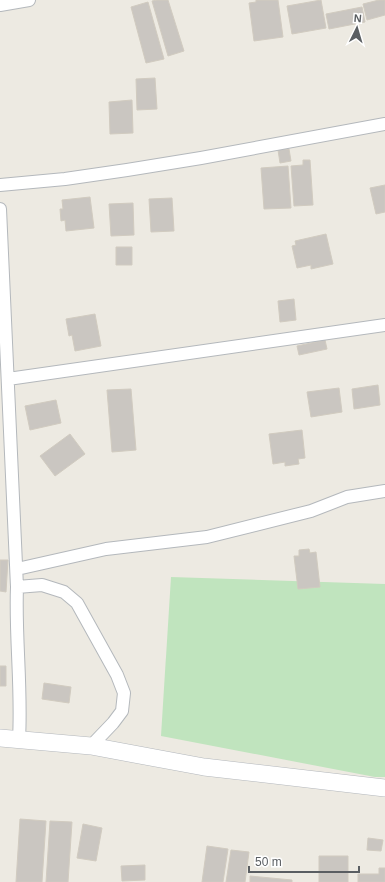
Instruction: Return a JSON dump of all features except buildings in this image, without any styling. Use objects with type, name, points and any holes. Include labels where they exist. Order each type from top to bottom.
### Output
[{"type":"main road","points":[[0,738],[18,738],[90,746],[204,767],[385,788]]},
{"type":"street","points":[[0,5],[29,0]]},
{"type":"street","points":[[0,185],[65,179],[126,170],[201,158],[385,124]]},
{"type":"street","points":[[0,209],[1,260],[17,587],[16,610],[20,714],[18,738]]},
{"type":"street","points":[[8,379],[385,325]]},
{"type":"street","points":[[16,569],[106,549],[206,537],[311,511],[347,497],[385,491]]},
{"type":"street","points":[[17,587],[42,585],[64,592],[77,603],[117,675],[124,693],[122,711],[114,723],[90,746]]},
{"type":"green space","points":[[171,577],[385,584],[385,777],[375,777],[161,736]]}]
